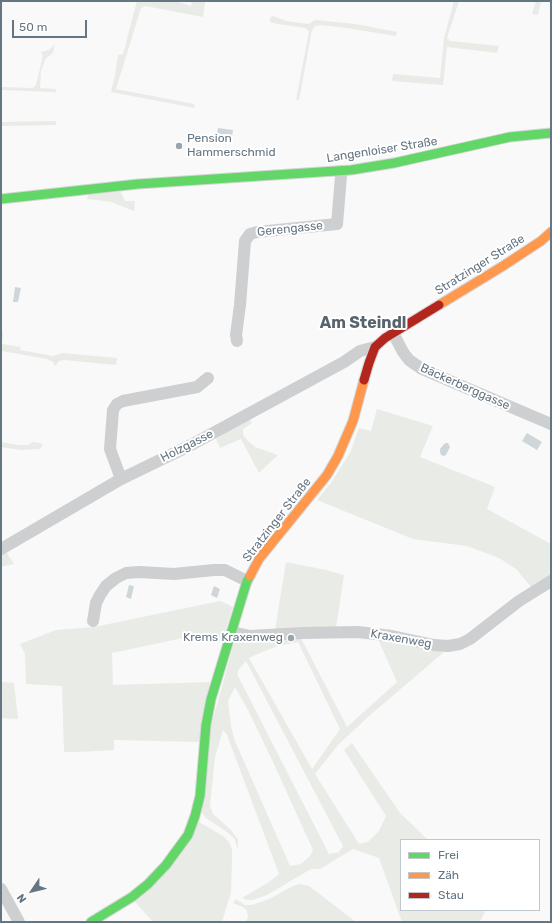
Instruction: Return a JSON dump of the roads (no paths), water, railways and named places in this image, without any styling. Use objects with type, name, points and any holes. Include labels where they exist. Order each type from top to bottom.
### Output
[{"type":"street","name":"Langenloiser Straße","points":[[1,199],[138,184],[341,171],[394,163],[510,137],[551,133]]},
{"type":"street","name":"Gerengasse","points":[[237,341],[236,335],[245,241],[250,234],[257,232],[337,224],[341,171]]},
{"type":"street","name":"Stratzinger Straße","points":[[91,922],[132,897],[148,884],[166,865],[188,835],[200,796],[206,725],[211,699],[247,581],[259,559],[327,475],[338,456],[353,421],[375,347],[385,338],[503,266],[541,241],[551,232]]},
{"type":"street","name":"Bäckerberggasse","points":[[393,333],[402,352],[409,360],[422,369],[551,424]]},
{"type":"street","name":"Holzgasse","points":[[1,549],[121,478],[191,445],[344,362],[360,351],[375,347]]},
{"type":"street","points":[[121,478],[110,449],[113,410],[117,404],[123,401],[197,388],[208,378]]},
{"type":"street","points":[[93,621],[96,603],[100,594],[106,586],[116,578],[126,573],[139,572],[174,574],[225,570],[247,581]]},
{"type":"street","name":"Kraxenweg","points":[[232,632],[250,636],[358,632],[392,636],[434,645],[448,646],[460,644],[470,638],[519,600],[551,581]]},
{"type":"street","points":[[1,889],[19,922]]},
{"type":"place","name":"Pension Hammerschmid","points":[[179,146]]},
{"type":"place","name":"Krems Kraxenweg","points":[[291,638]]},
{"type":"district","name":"Am Steindl","points":[[363,323]]}]
